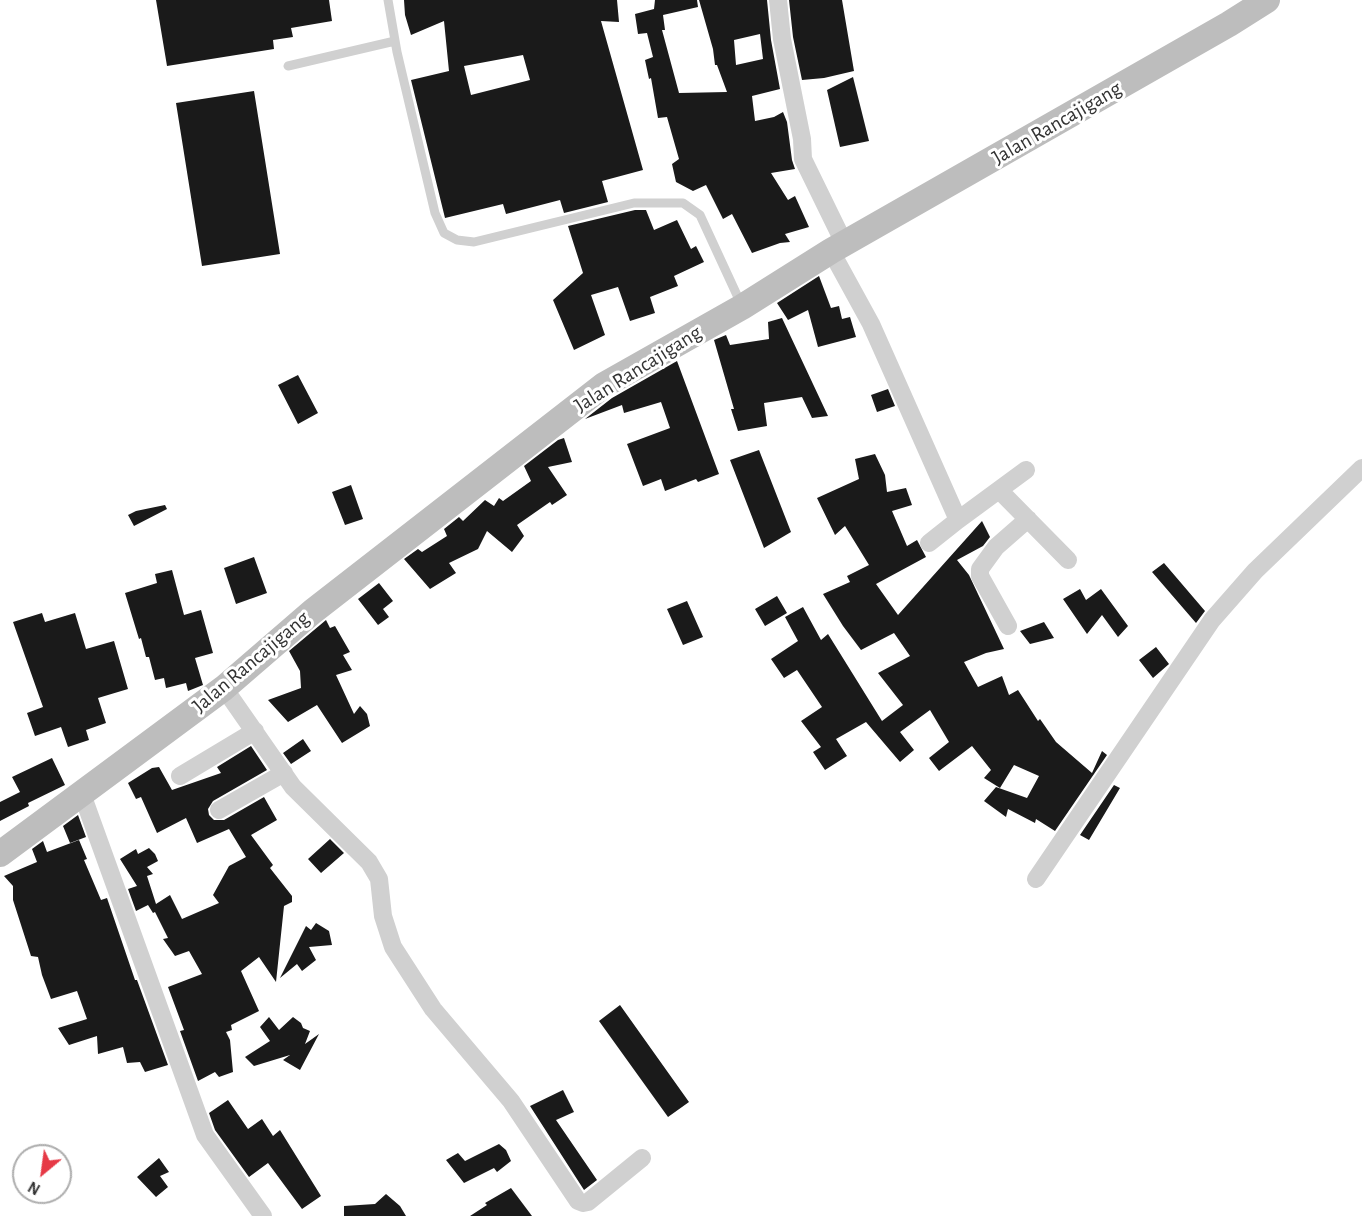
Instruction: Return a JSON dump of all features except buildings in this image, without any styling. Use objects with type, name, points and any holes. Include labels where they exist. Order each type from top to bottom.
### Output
[{"type":"main road","name":"Jalan Rancajigang","points":[[0,854],[224,688],[312,612],[542,434],[574,406],[604,385],[742,307],[838,248],[1267,0]]},
{"type":"street","points":[[778,0],[782,39],[802,139],[803,159],[838,248],[958,520]]},
{"type":"street","points":[[1036,879],[1212,620],[1255,571],[1362,468]]},
{"type":"street","points":[[929,543],[1026,470]]},
{"type":"street","points":[[999,490],[1068,560]]},
{"type":"street","points":[[1008,626],[980,576],[980,569],[996,547],[1028,519]]},
{"type":"street","points":[[224,688],[293,787],[369,862],[379,879],[383,916],[393,947],[433,1009],[511,1101],[578,1201],[588,1202],[642,1158]]},
{"type":"street","points":[[180,776],[255,731]]},
{"type":"street","points":[[219,810],[284,773]]},
{"type":"street","points":[[82,794],[206,1135],[262,1216]]},
{"type":"lane","points":[[388,0],[395,41],[435,213],[444,233],[457,240],[474,242],[634,203],[683,203],[700,215],[742,307]]},
{"type":"lane","points":[[288,66],[395,41]]}]
